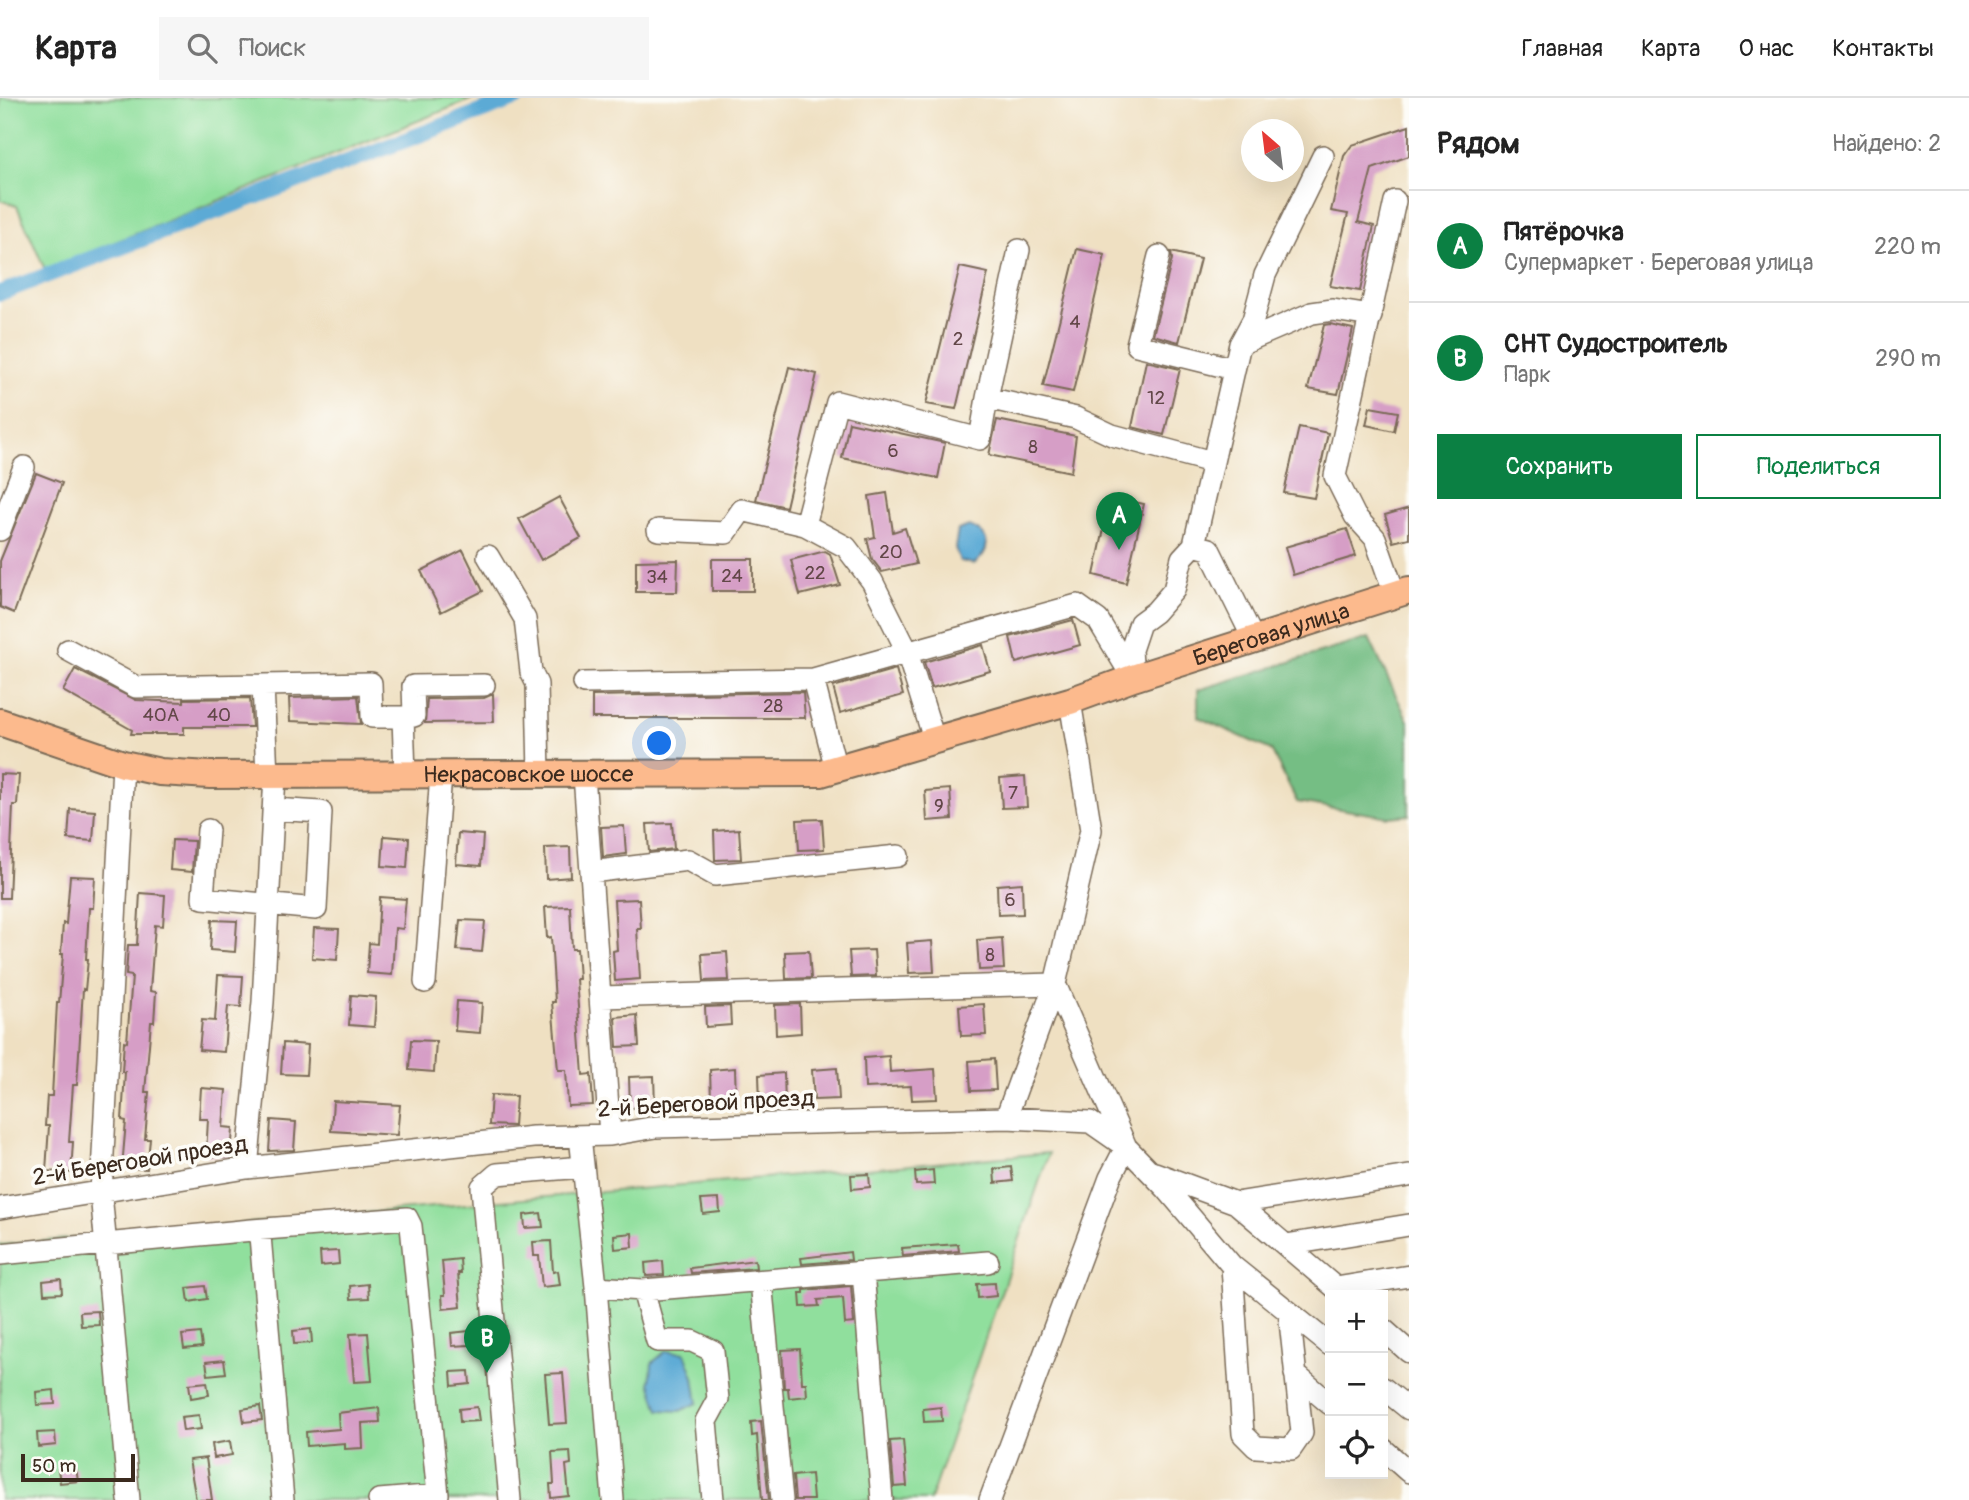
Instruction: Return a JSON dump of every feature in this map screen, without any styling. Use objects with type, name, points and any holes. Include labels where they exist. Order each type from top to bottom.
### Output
[{"type":"main road","name":"Береговая улица","points":[[1133,678],[1402,592]]},
{"type":"main road","name":"Некрасовское шоссе","points":[[0,722],[123,764],[160,772],[210,775],[821,773],[1070,701],[1133,678]]},
{"type":"street","points":[[1133,678],[1131,650],[1140,622],[1155,612],[1174,590],[1182,558],[1194,545],[1240,344],[1253,320],[1265,275],[1323,156]]},
{"type":"street","points":[[1395,201],[1335,476],[1355,516],[1375,538],[1402,592]]},
{"type":"street","points":[[805,525],[838,402],[980,439],[1019,250]]},
{"type":"street","points":[[1159,256],[1137,345],[1234,369]]},
{"type":"street","points":[[1240,344],[1311,313],[1333,310],[1371,316]]},
{"type":"street","points":[[987,398],[1076,418],[1112,435],[1212,462]]},
{"type":"street","points":[[0,530],[24,467]]},
{"type":"street","points":[[658,530],[726,533],[742,510],[805,525],[846,547],[872,581],[908,653],[934,739]]},
{"type":"street","points":[[1194,545],[1209,549],[1254,640]]},
{"type":"street","points":[[488,556],[525,619],[531,672],[537,684],[539,775]]},
{"type":"street","points":[[584,683],[813,679],[1077,605],[1098,620],[1133,678]]},
{"type":"street","points":[[68,650],[136,687],[371,683],[372,717],[414,716],[413,686],[484,685]]},
{"type":"street","points":[[813,679],[836,769]]},
{"type":"street","points":[[247,1168],[263,1002],[273,809],[263,685]]},
{"type":"street","points":[[1006,1118],[1055,984],[1091,831],[1070,701]]},
{"type":"street","points":[[403,716],[405,775]]},
{"type":"street","points":[[123,764],[101,1193],[129,1500]]},
{"type":"street","points":[[425,982],[441,775]]},
{"type":"street","points":[[584,775],[610,1135]]},
{"type":"street","points":[[208,830],[203,898],[316,909],[321,812],[273,809]]},
{"type":"street","points":[[591,872],[688,860],[715,875],[898,856]]},
{"type":"street","points":[[601,997],[1055,984]]},
{"type":"street","points":[[990,1500],[1110,1178],[1126,1147],[1055,984]]},
{"type":"street","name":"2-й Береговой проезд","points":[[0,1208],[247,1168],[533,1137],[610,1135],[656,1128],[1006,1118],[1090,1122],[1126,1147],[1232,1266],[1325,1341]]},
{"type":"street","points":[[580,1136],[596,1287],[613,1500]]},
{"type":"street","points":[[510,1500],[482,1187],[497,1174],[583,1167]]},
{"type":"street","points":[[1149,1171],[1236,1202],[1338,1290]]},
{"type":"street","points":[[1236,1202],[1409,1176]]},
{"type":"street","points":[[0,1254],[407,1218],[411,1226],[438,1497],[379,1500]]},
{"type":"street","points":[[1286,1245],[1409,1225]]},
{"type":"street","points":[[252,1230],[260,1236],[283,1500]]},
{"type":"street","points":[[596,1287],[642,1290],[988,1262]]},
{"type":"street","points":[[1232,1266],[1243,1434],[1256,1447],[1291,1449],[1302,1433],[1289,1312]]},
{"type":"street","points":[[863,1272],[883,1500]]},
{"type":"street","points":[[1349,1290],[1409,1276]]},
{"type":"street","points":[[761,1281],[782,1500]]},
{"type":"street","points":[[642,1290],[657,1341],[692,1341],[713,1351],[718,1399],[706,1421],[713,1500]]},
{"type":"street","points":[[1388,1330],[1409,1327]]},
{"type":"street","points":[[1388,1334],[1409,1352]]},
{"type":"street","points":[[1295,1374],[1325,1400]]},
{"type":"street","points":[[1388,1392],[1409,1409]]},
{"type":"street","points":[[1388,1453],[1409,1472]]},
{"type":"green space","points":[[0,98],[475,98],[45,270],[17,206],[0,200]]},
{"type":"green space","points":[[1369,638],[1409,723],[1409,815],[1389,817],[1297,802],[1271,750],[1198,717],[1198,690]]},
{"type":"green space","points":[[1049,1153],[930,1500],[0,1500],[0,1245]]},
{"type":"water","points":[[969,526],[982,533],[987,543],[984,553],[974,564],[960,561],[955,548],[958,530]]},
{"type":"water","points":[[666,1351],[685,1353],[694,1377],[698,1403],[680,1411],[659,1410],[650,1383],[652,1363]]},
{"type":"building","points":[[1409,126],[1409,156],[1372,169],[1358,222],[1374,226],[1360,291],[1330,286],[1348,214],[1331,211],[1344,156],[1352,145]]},
{"type":"building","points":[[1077,249],[1105,255],[1073,392],[1043,386]]},
{"type":"building","points":[[1171,252],[1200,259],[1179,342],[1153,335],[1172,259]]},
{"type":"building","points":[[960,267],[988,273],[956,409],[926,404]]},
{"type":"building","points":[[1324,325],[1353,329],[1338,394],[1308,389]]},
{"type":"building","points":[[1146,361],[1180,369],[1164,435],[1132,427]]},
{"type":"building","points":[[789,367],[817,374],[786,507],[756,500]]},
{"type":"building","points":[[1370,407],[1398,412],[1394,431],[1366,425]]},
{"type":"building","points":[[997,420],[1076,436],[1071,472],[989,455]]},
{"type":"building","points":[[849,422],[945,443],[938,478],[842,458]]},
{"type":"building","points":[[1299,427],[1328,433],[1314,498],[1284,493]]},
{"type":"building","points":[[36,473],[62,483],[14,613],[0,607],[0,561]]},
{"type":"building","points":[[887,493],[893,532],[905,528],[916,564],[882,572],[872,559],[867,539],[875,537],[869,496]]},
{"type":"building","points":[[559,497],[581,538],[541,560],[519,519]]},
{"type":"building","points":[[1111,497],[1144,504],[1126,583],[1094,575]]},
{"type":"building","points":[[1409,508],[1409,538],[1393,542],[1385,515]]},
{"type":"building","points":[[1347,529],[1356,556],[1293,575],[1285,547]]},
{"type":"building","points":[[463,550],[483,591],[441,612],[421,571]]},
{"type":"building","points":[[825,551],[830,554],[840,585],[800,595],[791,560]]},
{"type":"building","points":[[712,559],[753,559],[753,591],[712,591]]},
{"type":"building","points":[[678,560],[677,592],[636,592],[636,561]]},
{"type":"building","points":[[1073,620],[1080,645],[1016,663],[1010,637]]},
{"type":"building","points":[[983,645],[990,671],[932,688],[924,662]]},
{"type":"building","points":[[75,669],[136,700],[184,702],[184,699],[250,698],[252,727],[184,727],[184,734],[131,734],[132,730],[63,691]]},
{"type":"building","points":[[896,669],[903,695],[840,713],[833,687]]},
{"type":"building","points":[[803,692],[805,718],[592,718],[592,696]]},
{"type":"building","points":[[493,694],[494,722],[425,723],[427,699],[484,698]]},
{"type":"building","points":[[358,696],[361,724],[290,721],[289,698]]},
{"type":"building","points":[[0,774],[19,775],[17,805],[13,805],[9,898],[0,898]]},
{"type":"building","points":[[1025,776],[1027,807],[1002,808],[1000,778]]},
{"type":"building","points":[[950,789],[952,819],[927,821],[925,791]]},
{"type":"building","points":[[70,809],[95,811],[93,841],[68,839]]},
{"type":"building","points":[[822,819],[824,849],[799,850],[797,820]]},
{"type":"building","points":[[672,823],[674,849],[649,852],[647,824]]},
{"type":"building","points":[[624,826],[626,854],[603,857],[601,827]]},
{"type":"building","points":[[739,829],[741,859],[715,860],[714,831]]},
{"type":"building","points":[[458,833],[483,835],[481,866],[456,864]]},
{"type":"building","points":[[384,836],[409,838],[407,868],[382,866]]},
{"type":"building","points":[[172,840],[194,841],[192,872],[170,870]]},
{"type":"building","points":[[570,847],[571,877],[546,879],[545,848]]},
{"type":"building","points":[[70,876],[95,877],[93,908],[89,908],[88,959],[85,990],[83,989],[77,1085],[73,1085],[69,1142],[73,1142],[71,1173],[46,1171],[49,1126],[45,1126],[47,1096],[52,1096],[63,923],[66,924]]},
{"type":"building","points":[[1022,883],[1023,914],[998,915],[997,885]]},
{"type":"building","points":[[140,893],[165,895],[163,926],[155,925],[150,991],[156,992],[145,1092],[149,1092],[145,1139],[150,1139],[147,1169],[122,1168],[126,1121],[122,1120],[125,1072],[122,1072],[132,976],[126,975],[128,945],[137,945]]},
{"type":"building","points":[[380,897],[406,899],[403,929],[395,928],[392,975],[367,973],[369,943],[377,944]]},
{"type":"building","points":[[639,899],[641,929],[637,929],[640,979],[615,981],[613,951],[617,950],[614,900]]},
{"type":"building","points":[[570,906],[572,949],[577,949],[579,979],[576,979],[583,1075],[591,1074],[593,1105],[568,1106],[566,1070],[558,1070],[552,1002],[555,1002],[551,937],[547,938],[545,907]]},
{"type":"building","points":[[212,920],[237,921],[235,952],[210,950]]},
{"type":"building","points":[[460,920],[485,921],[482,952],[457,950]]},
{"type":"building","points":[[314,928],[339,929],[337,960],[312,958]]},
{"type":"building","points":[[1002,938],[1004,969],[979,970],[977,940]]},
{"type":"building","points":[[932,941],[934,972],[909,973],[907,943]]},
{"type":"building","points":[[874,950],[876,976],[851,977],[849,951]]},
{"type":"building","points":[[809,951],[811,978],[786,979],[785,952]]},
{"type":"building","points":[[727,952],[729,980],[704,981],[702,954]]},
{"type":"building","points":[[218,975],[243,976],[241,1007],[228,1006],[224,1052],[199,1050],[202,1020],[215,1021]]},
{"type":"building","points":[[351,995],[376,997],[374,1027],[349,1025]]},
{"type":"building","points":[[457,1001],[482,1003],[480,1033],[455,1031]]},
{"type":"building","points":[[800,1004],[801,1033],[776,1035],[775,1005]]},
{"type":"building","points":[[984,1004],[986,1035],[961,1036],[959,1006]]},
{"type":"building","points":[[730,1006],[731,1025],[706,1027],[705,1007]]},
{"type":"building","points":[[637,1015],[639,1046],[617,1047],[615,1017]]},
{"type":"building","points":[[411,1040],[436,1041],[434,1072],[409,1070]]},
{"type":"building","points":[[283,1043],[308,1045],[306,1075],[281,1074]]},
{"type":"building","points":[[889,1056],[890,1072],[935,1069],[937,1099],[912,1100],[911,1086],[865,1088],[864,1058]]},
{"type":"building","points":[[994,1059],[996,1090],[971,1091],[969,1061]]},
{"type":"building","points":[[735,1068],[736,1099],[711,1101],[710,1070]]},
{"type":"building","points":[[837,1068],[839,1099],[814,1100],[812,1070]]},
{"type":"building","points":[[784,1073],[785,1104],[760,1105],[759,1075]]},
{"type":"building","points":[[654,1076],[655,1106],[630,1108],[629,1077]]},
{"type":"building","points":[[201,1088],[226,1090],[223,1127],[233,1128],[231,1157],[206,1156],[208,1119],[199,1119]]},
{"type":"building","points":[[491,1095],[516,1096],[514,1126],[489,1125]]},
{"type":"building","points":[[333,1101],[400,1105],[397,1135],[331,1131]]},
{"type":"building","points":[[271,1120],[296,1122],[294,1150],[269,1151]]},
{"type":"building","points":[[1011,1167],[1013,1181],[995,1183],[994,1169]]},
{"type":"building","points":[[933,1170],[934,1184],[916,1185],[915,1172]]},
{"type":"building","points":[[869,1174],[870,1187],[852,1189],[851,1175]]},
{"type":"building","points":[[719,1199],[720,1212],[703,1214],[701,1200]]},
{"type":"building","points":[[541,1213],[543,1227],[525,1228],[524,1215]]},
{"type":"building","points":[[632,1233],[633,1247],[615,1249],[614,1235]]},
{"type":"building","points":[[551,1241],[553,1272],[558,1271],[560,1285],[542,1287],[539,1256],[534,1256],[533,1242]]},
{"type":"building","points":[[958,1244],[959,1251],[903,1256],[902,1248]]},
{"type":"building","points":[[338,1251],[339,1264],[321,1266],[320,1252]]},
{"type":"building","points":[[850,1252],[851,1260],[802,1264],[801,1258]]},
{"type":"building","points":[[460,1259],[461,1273],[458,1273],[461,1307],[443,1309],[442,1295],[445,1295],[442,1261]]},
{"type":"building","points":[[755,1260],[756,1268],[691,1273],[690,1268]]},
{"type":"building","points":[[663,1261],[664,1275],[646,1276],[645,1263]]},
{"type":"building","points":[[61,1279],[62,1293],[44,1294],[43,1281]]},
{"type":"building","points":[[995,1283],[996,1296],[978,1298],[977,1284]]},
{"type":"building","points":[[368,1284],[369,1298],[351,1299],[350,1286]]},
{"type":"building","points":[[205,1286],[207,1299],[189,1302],[187,1288]]},
{"type":"building","points":[[851,1286],[854,1323],[845,1324],[843,1298],[818,1300],[819,1306],[801,1307],[800,1293],[804,1293],[804,1290]]},
{"type":"building","points":[[98,1311],[99,1325],[81,1326],[80,1312]]},
{"type":"building","points":[[311,1329],[312,1343],[294,1344],[293,1331]]},
{"type":"building","points":[[469,1331],[470,1345],[452,1346],[451,1333]]},
{"type":"building","points":[[200,1333],[202,1347],[184,1349],[182,1335]]},
{"type":"building","points":[[368,1333],[372,1381],[354,1382],[350,1334]]},
{"type":"building","points":[[800,1349],[802,1383],[806,1383],[807,1396],[789,1398],[788,1388],[784,1388],[782,1350]]},
{"type":"building","points":[[224,1360],[226,1373],[208,1375],[206,1362]]},
{"type":"building","points":[[469,1371],[470,1384],[452,1386],[451,1372]]},
{"type":"building","points":[[563,1373],[567,1423],[549,1424],[545,1374]]},
{"type":"building","points":[[207,1382],[209,1395],[191,1398],[189,1384]]},
{"type":"building","points":[[54,1390],[55,1404],[37,1405],[36,1392]]},
{"type":"building","points":[[260,1406],[262,1420],[244,1422],[242,1409]]},
{"type":"building","points":[[477,1407],[479,1421],[460,1422],[459,1409]]},
{"type":"building","points":[[941,1407],[942,1421],[924,1422],[923,1409]]},
{"type":"building","points":[[379,1408],[380,1422],[362,1423],[363,1448],[345,1449],[345,1443],[307,1446],[306,1432],[339,1429],[338,1413]]},
{"type":"building","points":[[199,1415],[201,1429],[183,1431],[181,1417]]},
{"type":"building","points":[[761,1421],[769,1500],[762,1500],[757,1435],[752,1436],[751,1422]]},
{"type":"building","points":[[55,1432],[56,1445],[38,1447],[37,1433]]},
{"type":"building","points":[[903,1440],[907,1486],[894,1487],[890,1441]]},
{"type":"building","points":[[230,1441],[232,1455],[214,1458],[212,1444]]},
{"type":"building","points":[[570,1451],[571,1464],[566,1465],[569,1496],[551,1498],[550,1484],[554,1484],[552,1452]]},
{"type":"building","points":[[206,1458],[212,1500],[196,1500],[189,1460]]},
{"type":"building","points":[[76,1468],[78,1481],[60,1483],[58,1469]]},
{"type":"building","points":[[811,1474],[813,1500],[795,1500],[793,1476]]},
{"type":"waterway","points":[[0,293],[517,98]]},
{"type":"place","name":"Пятёрочка","points":[[1119,550]]},
{"type":"place","name":"СНТ Судостроитель","points":[[487,1373]]}]
